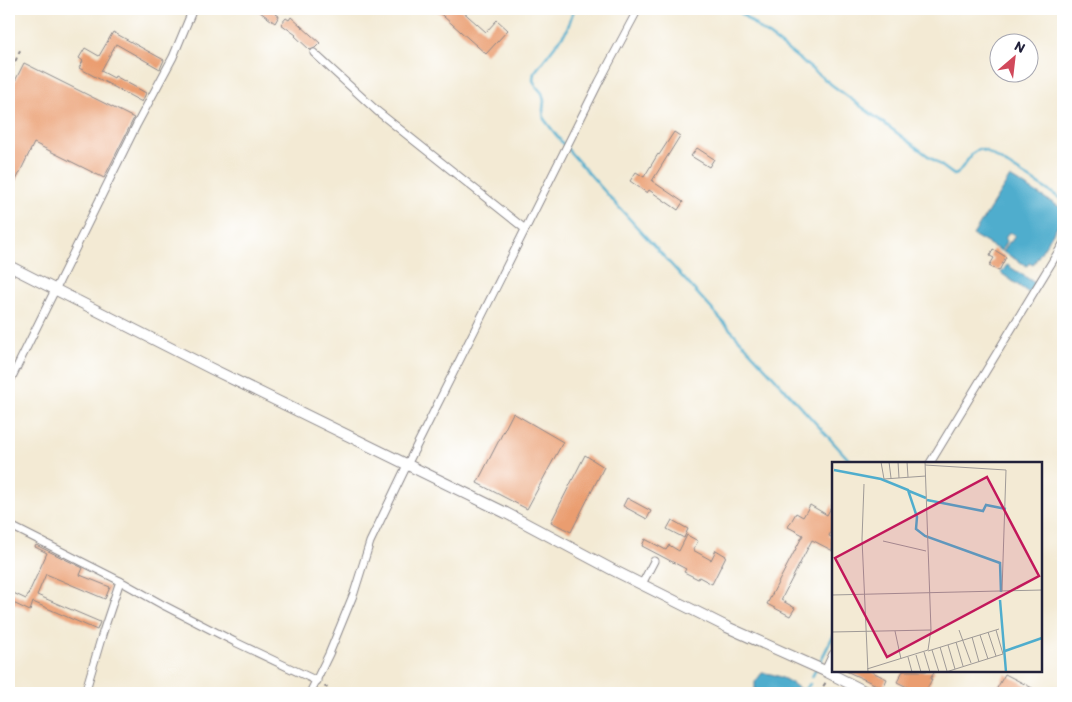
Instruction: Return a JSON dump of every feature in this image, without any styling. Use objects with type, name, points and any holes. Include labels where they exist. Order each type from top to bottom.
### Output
[{"type":"street","points":[[9,383],[137,124],[173,57],[194,9]]},
{"type":"street","points":[[310,693],[329,654],[354,592],[370,542],[407,464],[599,82],[638,9]]},
{"type":"street","points":[[314,53],[377,111],[525,229]]},
{"type":"street","points":[[931,462],[1063,244]]},
{"type":"street","points":[[9,266],[506,513],[727,627],[828,672],[868,693]]},
{"type":"street","points":[[9,525],[235,642],[316,681]]},
{"type":"street","points":[[642,584],[654,561]]},
{"type":"street","points":[[85,693],[120,581]]},
{"type":"street","points":[[828,672],[832,658]]},
{"type":"path","points":[[9,76],[21,48]]},
{"type":"path","points":[[819,693],[828,672]]},
{"type":"path","points":[[316,681],[337,693]]},
{"type":"water","points":[[1010,177],[1063,209],[1063,217],[1033,265],[1029,263],[1027,266],[1003,252],[1015,235],[1009,232],[1001,251],[973,235]]},
{"type":"water","points":[[1007,265],[1035,283],[1029,293],[1001,273]]},
{"type":"water","points":[[762,673],[768,673],[785,679],[805,693],[756,693],[755,682]]},
{"type":"building","points":[[256,9],[269,9],[279,16],[275,23]]},
{"type":"building","points":[[435,9],[460,9],[486,32],[497,20],[508,30],[486,54]]},
{"type":"building","points":[[291,17],[320,43],[315,48],[310,50],[296,35],[281,24],[286,18],[289,20]]},
{"type":"building","points":[[113,32],[164,60],[160,69],[116,44],[101,71],[114,78],[115,76],[146,93],[142,102],[79,68],[83,61],[79,58],[85,48],[99,56]]},
{"type":"building","points":[[24,63],[134,118],[104,178],[34,143],[9,195],[9,93]]},
{"type":"building","points":[[674,132],[680,136],[652,181],[683,202],[678,210],[649,190],[647,193],[630,181],[636,172],[644,177]]},
{"type":"building","points":[[697,148],[714,159],[709,167],[691,156]]},
{"type":"building","points":[[993,249],[1006,257],[999,271],[989,266],[994,258],[990,256]]},
{"type":"building","points":[[513,413],[563,442],[527,509],[477,483]]},
{"type":"building","points":[[585,455],[604,467],[571,532],[551,522]]},
{"type":"building","points":[[627,498],[651,511],[647,519],[623,506]]},
{"type":"building","points":[[810,505],[827,515],[832,506],[832,529],[829,536],[832,538],[832,550],[812,540],[781,600],[795,608],[790,616],[767,604],[803,535],[788,527],[796,513],[803,517]]},
{"type":"building","points":[[672,520],[688,529],[684,538],[667,529]]},
{"type":"building","points":[[687,535],[698,541],[693,550],[711,560],[716,550],[726,556],[712,584],[684,572],[686,569],[642,546],[645,539],[666,550],[669,545],[679,551]]},
{"type":"building","points":[[36,545],[83,568],[80,575],[110,587],[105,599],[46,574],[37,595],[100,622],[97,630],[33,602],[30,611],[9,601],[9,591],[26,599],[47,553],[35,547]]},
{"type":"building","points":[[848,672],[872,672],[887,679],[883,688]]},
{"type":"building","points":[[902,672],[934,672],[925,693],[919,693],[897,682]]},
{"type":"building","points":[[1005,674],[1042,693],[1002,693],[996,690]]},
{"type":"waterway","points":[[574,9],[567,30],[534,73],[533,80],[542,93],[544,101],[544,119],[563,144],[615,203],[851,462]]},
{"type":"waterway","points":[[736,9],[832,85],[954,175],[957,174],[973,153],[979,149],[986,151],[1063,200]]},
{"type":"waterway","points":[[819,664],[832,638]]},
{"type":"waterway","points":[[812,677],[816,669]]},
{"type":"waterway","points":[[803,691],[810,684]]}]
